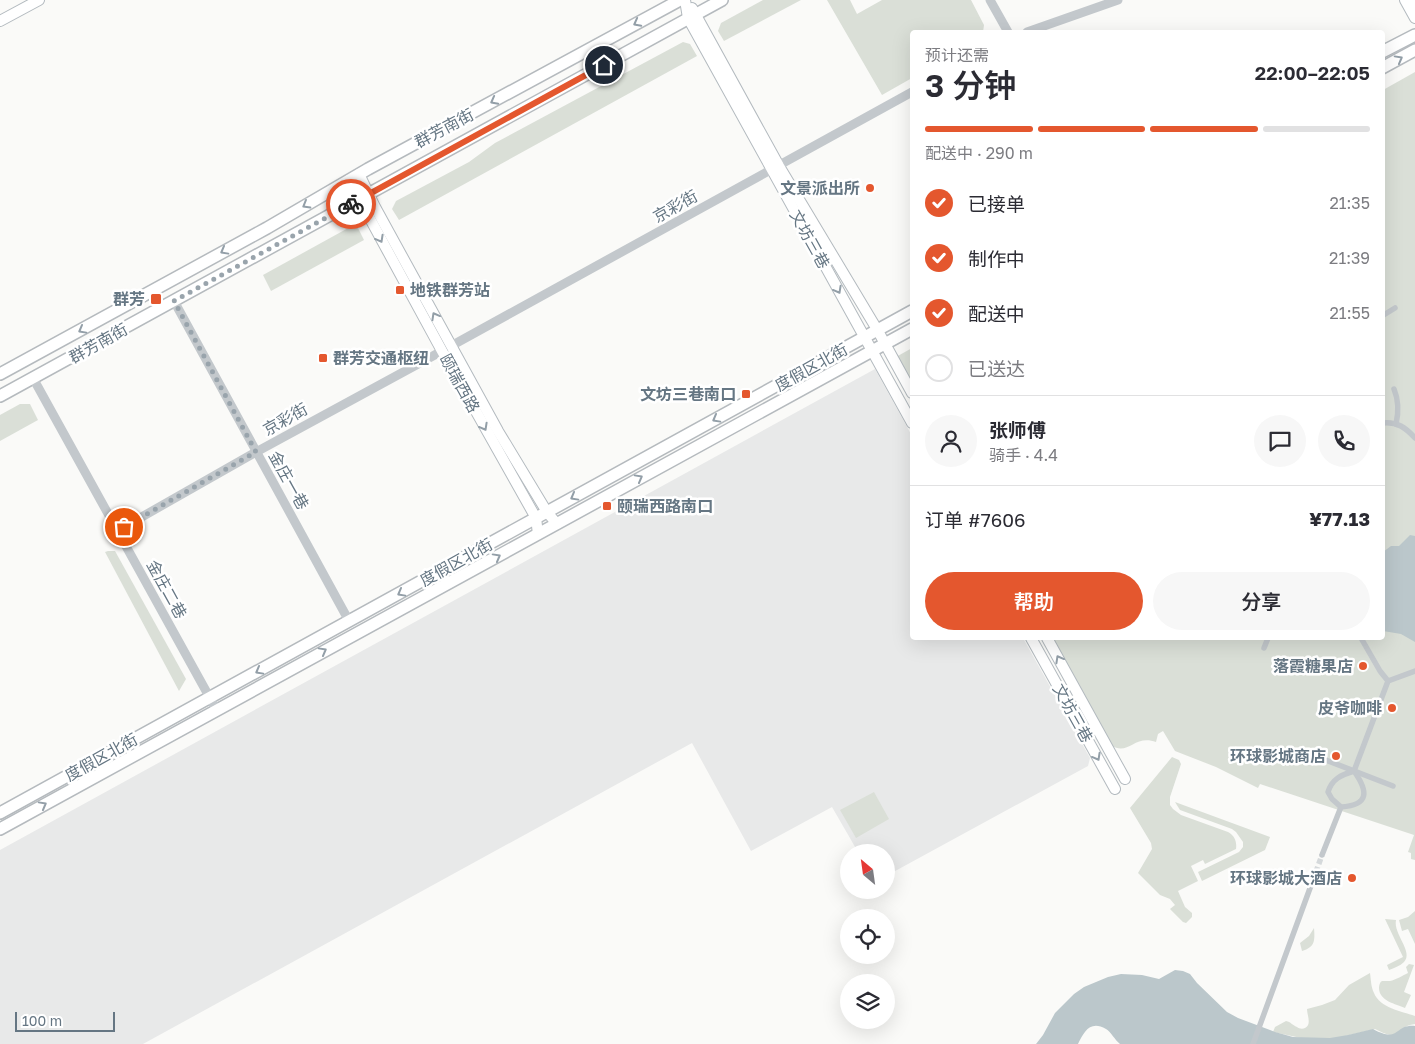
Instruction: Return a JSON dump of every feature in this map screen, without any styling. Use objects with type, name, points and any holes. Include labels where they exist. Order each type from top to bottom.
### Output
[{"type":"main road","points":[[0,14],[26,0]]},
{"type":"main road","points":[[0,21],[39,0]]},
{"type":"main road","name":"群芳南街","points":[[0,374],[354,177],[680,0]]},
{"type":"main road","name":"文坊三巷","points":[[685,0],[910,419]]},
{"type":"main road","name":"群芳南街","points":[[0,396],[722,0]]},
{"type":"main road","points":[[1405,0],[1415,18]]},
{"type":"main road","points":[[1385,50],[1415,35]]},
{"type":"main road","points":[[1385,66],[1415,50]]},
{"type":"main road","name":"文坊三巷","points":[[776,167],[878,331],[910,390]]},
{"type":"main road","name":"颐瑞西路","points":[[354,177],[364,197],[365,211],[446,349],[547,512],[557,524]]},
{"type":"main road","name":"度假区北街","points":[[0,813],[910,312]]},
{"type":"main road","name":"度假区北街","points":[[0,829],[910,330]]},
{"type":"main road","name":"颐瑞西路","points":[[446,349],[536,518],[538,534]]},
{"type":"main road","name":"文坊三巷","points":[[1031,640],[1115,789]]},
{"type":"main road","name":"文坊三巷","points":[[1048,640],[1125,779]]},
{"type":"main road","points":[[238,682],[238,691],[244,694]]},
{"type":"main road","points":[[181,714],[186,717],[186,726]]},
{"type":"street","points":[[990,0],[1007,30]]},
{"type":"street","points":[[1033,30],[1118,0]]},
{"type":"street","name":"京彩街","points":[[117,531],[256,452],[910,93]]},
{"type":"street","name":"金庄一巷","points":[[174,301],[349,621]]},
{"type":"street","points":[[1385,314],[1395,308]]},
{"type":"street","name":"金庄二巷","points":[[33,378],[216,709]]},
{"type":"street","points":[[1394,389],[1398,399],[1396,424]]},
{"type":"street","points":[[1385,422],[1404,427],[1415,438]]},
{"type":"street","points":[[1264,648],[1267,640]]},
{"type":"street","points":[[1362,640],[1388,681]]},
{"type":"street","points":[[1354,771],[1388,681],[1415,671]]},
{"type":"street","points":[[1318,758],[1393,786]]},
{"type":"street","points":[[1354,771],[1362,783],[1363,797],[1360,802],[1352,806],[1341,807],[1332,799],[1328,792],[1330,786],[1342,774],[1354,771]]},
{"type":"street","points":[[1322,856],[1341,807]]},
{"type":"street","points":[[1253,1044],[1313,880]]},
{"type":"shaded area","points":[[763,0],[801,0],[724,41],[718,31],[721,23]]},
{"type":"shaded area","points":[[827,0],[850,0],[857,14],[882,0],[971,0],[984,25],[983,30],[910,30],[910,79],[882,95]]},
{"type":"shaded area","points":[[683,42],[690,44],[697,56],[399,220],[392,209],[396,201],[469,162],[495,143]]},
{"type":"shaded area","points":[[1415,72],[1415,860],[1411,859],[1411,853],[1408,852],[1414,835],[1260,784],[1258,788],[1216,767],[1175,751],[1163,731],[1158,734],[1156,742],[1142,741],[1122,748],[1111,745],[1050,640],[1385,640],[1385,89]]},
{"type":"shaded area","points":[[350,227],[358,228],[364,240],[271,291],[263,275]]},
{"type":"shaded area","points":[[910,349],[910,383],[896,357]]},
{"type":"shaded area","points":[[875,369],[910,432],[910,640],[1024,640],[1090,758],[1088,766],[895,871],[895,844],[853,844],[832,807],[751,851],[692,743],[143,1044],[0,1044],[0,850]]},
{"type":"shaded area","points":[[20,404],[30,404],[38,420],[0,441],[0,415]]},
{"type":"shaded area","points":[[1410,535],[1415,536],[1415,642],[1401,634],[1385,631],[1385,550],[1391,546],[1399,546]]},
{"type":"shaded area","points":[[115,551],[186,679],[179,691],[105,552]]},
{"type":"shaded area","points":[[1172,757],[1179,760],[1181,764],[1170,797],[1170,805],[1181,815],[1228,832],[1234,837],[1236,844],[1236,849],[1205,864],[1203,860],[1191,866],[1198,881],[1178,891],[1185,907],[1192,913],[1192,917],[1186,923],[1170,909],[1175,905],[1170,899],[1160,895],[1138,873],[1152,849],[1151,843],[1130,808]]},
{"type":"shaded area","points":[[874,792],[889,819],[856,838],[840,810]]},
{"type":"shaded area","points":[[1175,802],[1270,837],[1265,850],[1202,881],[1198,872],[1239,852],[1243,847],[1243,842],[1232,829],[1180,810]]},
{"type":"shaded area","points":[[1415,911],[1415,944],[1408,929],[1402,931],[1399,920],[1408,917]]},
{"type":"shaded area","points":[[1385,919],[1396,920],[1397,931],[1407,953],[1404,962],[1389,970],[1387,965],[1403,957]]},
{"type":"shaded area","points":[[1314,928],[1312,945],[1310,948],[1302,951],[1300,943],[1309,936]]},
{"type":"shaded area","points":[[1409,964],[1414,965],[1404,992],[1411,995],[1405,1008],[1385,999],[1379,987],[1382,981],[1390,981],[1408,973],[1406,967]]},
{"type":"shaded area","points":[[1175,970],[1190,974],[1227,1012],[1275,1032],[1293,1037],[1330,1038],[1373,1029],[1388,1035],[1408,1026],[1415,1026],[1415,1044],[1120,1044],[1108,1030],[1096,1026],[1085,1032],[1078,1044],[1036,1044],[1055,1013],[1084,987],[1121,974],[1142,975],[1159,979]]},
{"type":"shaded area","points":[[1370,973],[1372,988],[1377,998],[1386,1006],[1415,1016],[1415,1024],[1404,1028],[1395,1035],[1375,1029],[1337,1038],[1301,1038],[1273,1032],[1275,1027],[1286,1021],[1302,1029],[1307,1027],[1309,1022],[1307,1009],[1335,1000],[1349,985]]},
{"type":"tunnel","points":[[1313,880],[1322,855]]},
{"type":"way so far","points":[[124,527],[256,452],[174,301],[351,204]]},
{"type":"place","name":"文景派出所","points":[[870,188]]},
{"type":"place","name":"地铁群芳站","points":[[400,290]]},
{"type":"place","name":"群芳","points":[[156,299]]},
{"type":"place","name":"群芳交通枢纽","points":[[323,358]]},
{"type":"place","name":"文坊三巷南口","points":[[746,394]]},
{"type":"place","name":"颐瑞西路南口","points":[[607,506]]},
{"type":"place","name":"落霞糖果店","points":[[1363,666]]},
{"type":"place","name":"皮爷咖啡","points":[[1392,708]]},
{"type":"place","name":"环球影城商店","points":[[1336,756]]},
{"type":"place","name":"环球影城大酒店","points":[[1352,878]]},
{"type":"route","points":[[351,204],[604,65]]}]
